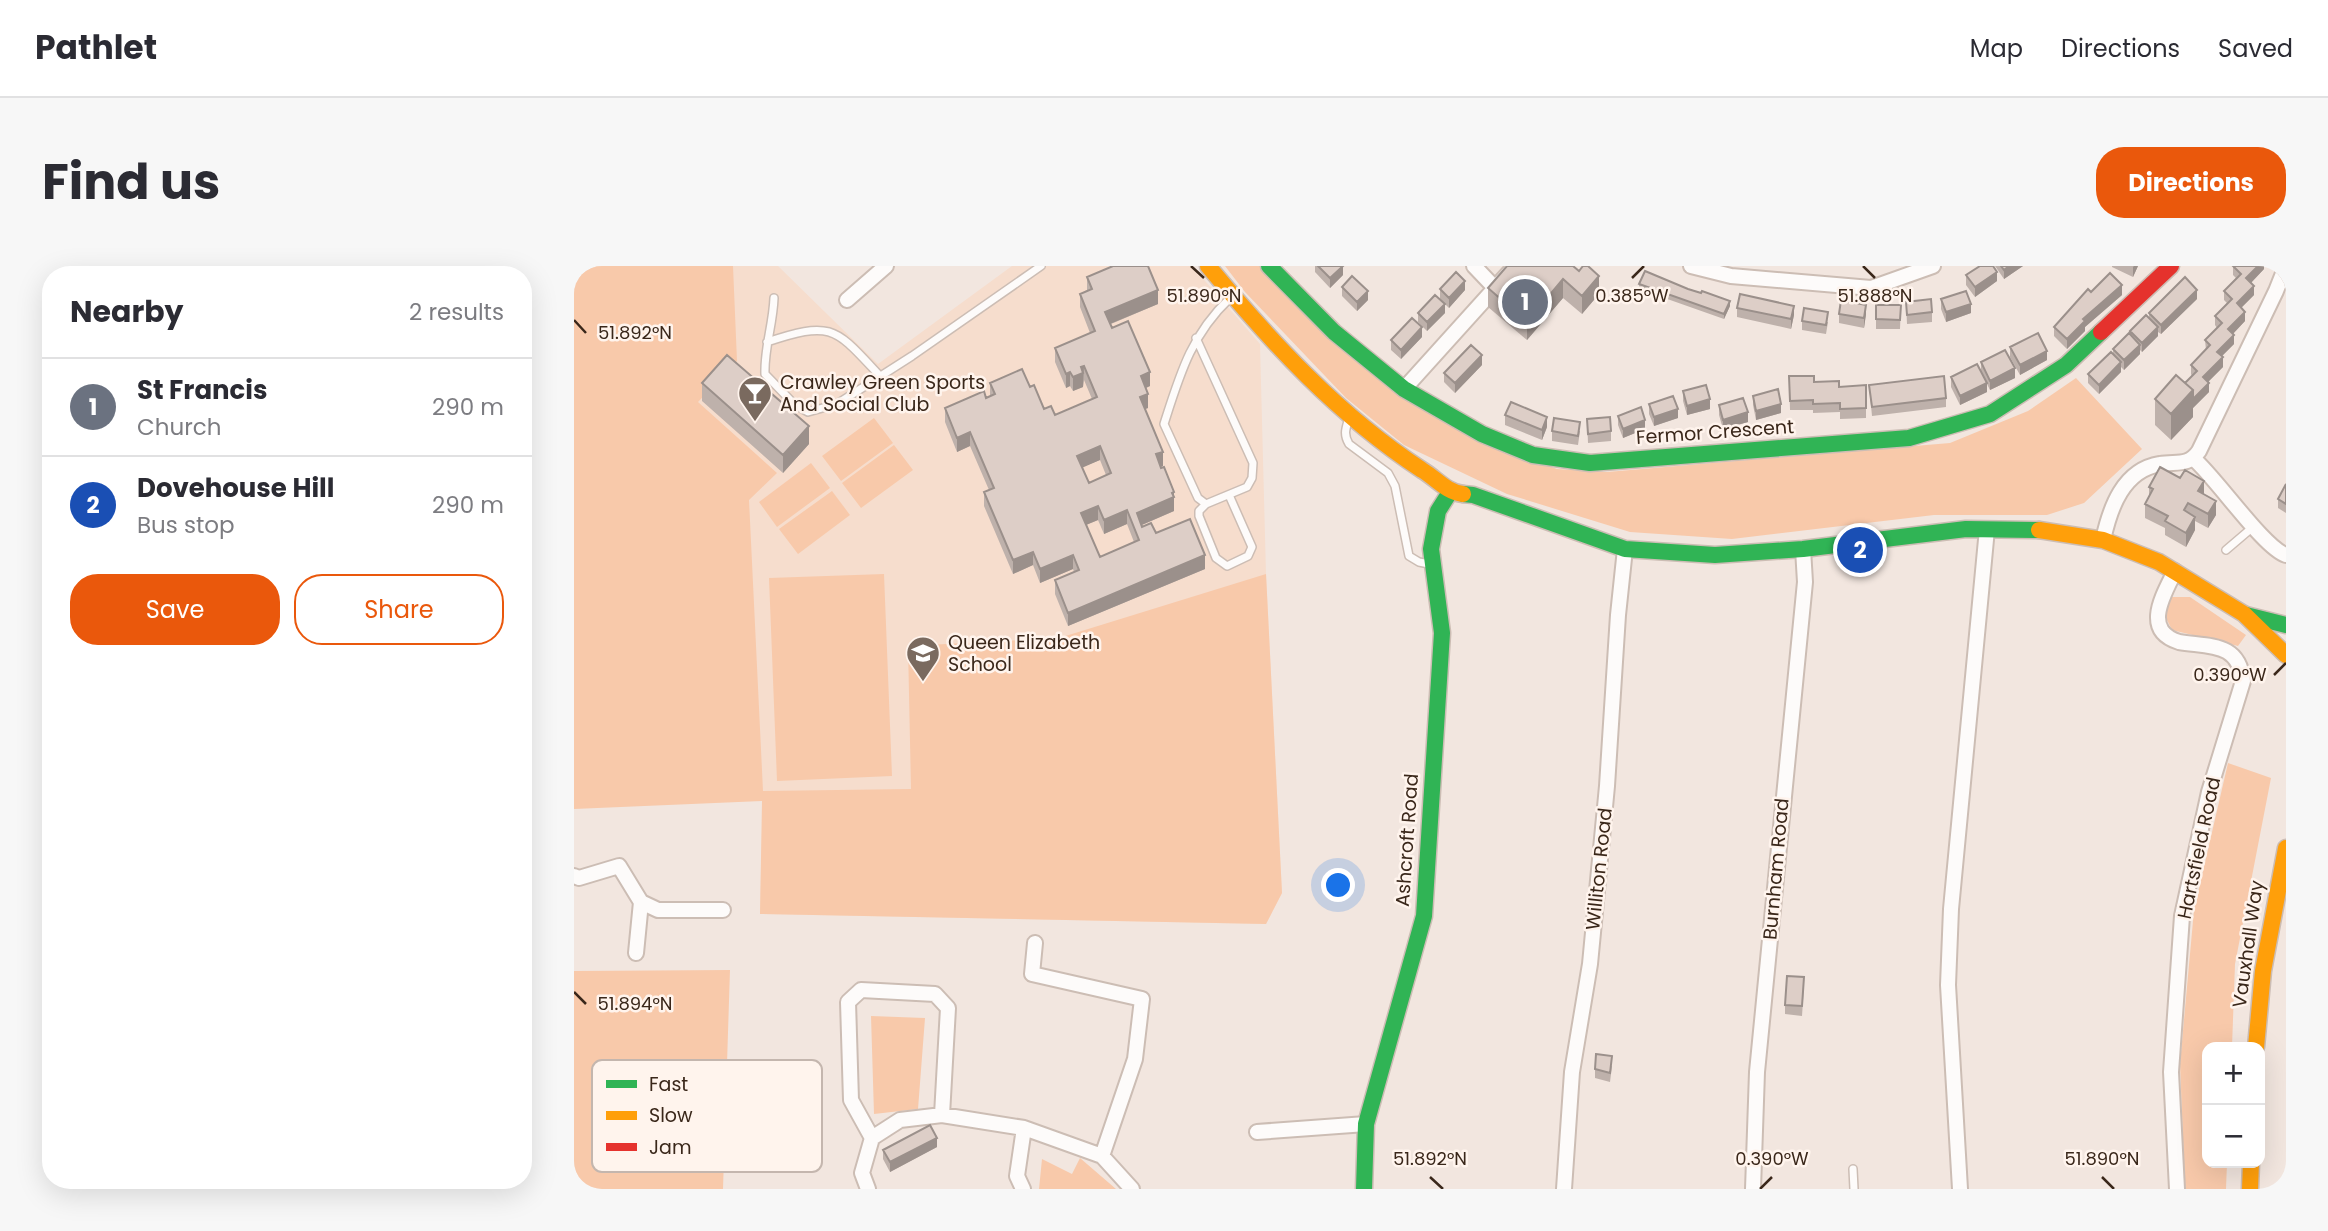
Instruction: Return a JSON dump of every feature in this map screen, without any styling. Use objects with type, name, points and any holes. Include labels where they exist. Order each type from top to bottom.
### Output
[{"type":"street","points":[[1208,266],[1310,381],[1349,417],[1398,456],[1435,478],[1450,492],[1474,495],[1625,549],[1715,555],[1802,549],[1966,529],[2039,530],[2104,540],[2144,555],[2175,571],[2244,614],[2286,655]]},
{"type":"street","name":"Fermor Crescent","points":[[1269,266],[1334,332],[1404,389],[1482,434],[1533,455],[1590,463],[1909,438],[1990,414],[2066,365],[2171,266]]},
{"type":"street","points":[[1474,266],[1495,288]]},
{"type":"street","points":[[1404,389],[1515,266]]},
{"type":"street","points":[[1691,266],[1731,276],[1871,288],[1933,266]]},
{"type":"street","points":[[1778,281],[1780,266]]},
{"type":"street","points":[[2104,540],[2113,501],[2140,471],[2158,464],[2186,463],[2194,459],[2286,266]]},
{"type":"street","points":[[847,300],[882,267]]},
{"type":"street","points":[[2194,459],[2209,473],[2269,546],[2286,555]]},
{"type":"street","name":"Ashcroft Road","points":[[1364,1189],[1366,1124],[1424,916],[1442,633],[1432,548],[1438,511],[1450,492]]},
{"type":"street","points":[[1960,1189],[1948,985],[1951,909],[1987,529]]},
{"type":"street","name":"Williton Road","points":[[1564,1189],[1572,1072],[1590,964],[1598,882],[1625,549]]},
{"type":"street","name":"Burnham Road","points":[[1753,1189],[1757,1072],[1805,582],[1802,549]]},
{"type":"street","name":"Hartsfield Road","points":[[2175,571],[2158,613],[2162,631],[2179,642],[2229,651],[2242,667],[2243,681],[2209,792],[2182,916],[2171,1072],[2177,1189]]},
{"type":"street","points":[[2244,614],[2286,625]]},
{"type":"street","name":"Vauxhall Way","points":[[2256,1042],[2263,971],[2286,848]]},
{"type":"street","points":[[574,876],[579,878],[619,866],[641,902],[658,911],[723,910]]},
{"type":"street","points":[[636,953],[641,902]]},
{"type":"street","points":[[1035,943],[1032,974],[1142,999],[1135,1059],[1102,1156]]},
{"type":"street","points":[[872,1138],[851,1100],[848,1002],[861,990],[935,994],[948,1007],[942,1115]]},
{"type":"street","points":[[868,1189],[862,1173],[872,1138],[900,1119],[942,1115],[1024,1128],[1102,1156],[1132,1189]]},
{"type":"street","points":[[1257,1132],[1366,1124]]},
{"type":"street","points":[[1023,1189],[1017,1176],[1024,1128]]},
{"type":"street","points":[[2250,1189],[2251,1168]]},
{"type":"lane","points":[[774,298],[773,323],[764,352],[765,374],[795,405],[808,412],[837,404],[1041,266]]},
{"type":"lane","points":[[1206,504],[1198,498],[1164,424],[1196,338],[1215,312],[1232,296]]},
{"type":"lane","points":[[767,342],[819,328],[844,338],[880,376]]},
{"type":"lane","points":[[1196,338],[1253,463],[1252,478],[1247,487],[1206,504],[1199,511],[1216,558],[1227,566],[1248,556],[1252,547],[1229,495]]},
{"type":"lane","points":[[1349,417],[1345,438],[1349,444],[1388,473],[1395,486],[1409,556],[1419,562],[1433,565]]},
{"type":"lane","points":[[2226,550],[2254,526]]},
{"type":"lane","points":[[1853,1169],[1854,1189]]},
{"type":"shaded area","name":"Queen Elizabeth School","points":[[574,266],[778,266],[878,364],[1012,266],[1192,266],[1260,344],[1266,574],[1282,893],[1266,924],[760,914],[763,791]]},
{"type":"shaded area","points":[[574,266],[733,266],[737,361],[698,402],[777,473],[749,500],[763,791],[911,789],[908,646],[1059,638],[1266,574],[1282,893],[1266,924],[760,914],[762,801],[574,809]]},
{"type":"shaded area","points":[[1225,266],[1260,266],[1474,439],[1557,469],[1607,472],[1950,443],[2028,411],[2076,378],[2142,449],[2084,503],[2047,515],[1934,515],[1732,539],[1630,532],[1507,494],[1404,445],[1346,398],[1245,292]]},
{"type":"shaded area","points":[[874,418],[893,443],[841,481],[822,456]]},
{"type":"shaded area","points":[[894,445],[913,470],[861,508],[842,483]]},
{"type":"shaded area","points":[[811,463],[830,488],[777,527],[759,502]]},
{"type":"shaded area","points":[[832,491],[850,515],[798,554],[779,529]]},
{"type":"shaded area","points":[[884,574],[892,776],[777,781],[769,578]]},
{"type":"shaded area","points":[[2172,597],[2190,597],[2246,635],[2238,646],[2172,630],[2164,614]]},
{"type":"shaded area","points":[[2228,763],[2271,778],[2235,964],[2232,1042],[2202,1042],[2202,1168],[2227,1168],[2226,1189],[2185,1189],[2180,1064],[2194,910]]},
{"type":"shaded area","points":[[730,970],[727,1060],[592,1060],[592,1172],[724,1172],[723,1189],[574,1189],[574,971]]},
{"type":"shaded area","points":[[871,1016],[925,1018],[918,1109],[874,1114]]},
{"type":"shaded area","points":[[1080,1158],[1116,1189],[1039,1189],[1042,1159],[1072,1174]]},
{"type":"building","points":[[1113,266],[1148,266],[1158,290],[1105,312],[1112,328],[1128,321],[1150,372],[1141,376],[1148,394],[1140,397],[1163,452],[1156,454],[1161,468],[1164,467],[1174,492],[1174,497],[1137,513],[1142,527],[1151,523],[1156,533],[1190,519],[1205,555],[1068,613],[1055,580],[1079,570],[1073,555],[1040,569],[1033,552],[1013,560],[984,492],[994,488],[970,432],[957,438],[945,408],[984,391],[986,398],[995,394],[990,383],[1022,369],[1030,387],[1034,385],[1044,409],[1051,406],[1055,415],[1097,397],[1084,366],[1081,367],[1083,373],[1073,377],[1070,372],[1066,374],[1055,348],[1095,331],[1080,294],[1092,289],[1087,277]],"holes":[[[1100,446],[1111,473],[1089,483],[1077,456]],[[1098,506],[1104,520],[1127,510],[1139,540],[1100,557],[1081,513]]]},
{"type":"building","points":[[1318,266],[1343,266],[1330,278]]},
{"type":"building","points":[[1507,266],[1573,266],[1579,271],[1583,266],[1588,266],[1599,276],[1582,296],[1563,279],[1527,322],[1488,288]]},
{"type":"building","points":[[1980,266],[1993,266],[1997,272],[1975,287],[1966,275]]},
{"type":"building","points":[[2233,266],[2258,266],[2246,278],[2254,286],[2237,303],[2245,312],[2228,329],[2234,335],[2217,352],[2223,357],[2203,377],[2209,383],[2193,399],[2193,390],[2185,383],[2197,371],[2191,365],[2210,345],[2205,340],[2222,323],[2215,316],[2232,299],[2224,291],[2241,274]]},
{"type":"building","points":[[1645,271],[1688,289],[1730,301],[1724,314],[1639,284]]},
{"type":"building","points":[[1456,272],[1465,281],[1449,298],[1440,289]]},
{"type":"building","points":[[2110,273],[2122,285],[2083,319],[2085,321],[2067,339],[2054,327],[2088,289],[2091,292]]},
{"type":"building","points":[[1352,276],[1368,291],[1357,302],[1342,287]]},
{"type":"building","points":[[2185,277],[2197,290],[2161,325],[2149,313]]},
{"type":"building","points":[[1966,291],[1971,304],[1946,312],[1941,299]]},
{"type":"building","points":[[1740,294],[1794,306],[1791,319],[1737,308]]},
{"type":"building","points":[[1435,295],[1445,304],[1427,322],[1418,313]]},
{"type":"building","points":[[1931,299],[1932,312],[1907,315],[1906,302]]},
{"type":"building","points":[[1841,300],[1866,305],[1864,318],[1839,314]]},
{"type":"building","points":[[1876,305],[1901,305],[1900,320],[1876,319]]},
{"type":"building","points":[[1804,308],[1828,312],[1826,325],[1802,321]]},
{"type":"building","points":[[2146,315],[2158,327],[2142,343],[2130,331]]},
{"type":"building","points":[[1412,318],[1422,327],[1401,350],[1391,340]]},
{"type":"building","points":[[2038,333],[2047,351],[2020,365],[2010,347]]},
{"type":"building","points":[[2129,333],[2140,345],[2124,360],[2113,349]]},
{"type":"building","points":[[1471,345],[1482,355],[1455,383],[1444,373]]},
{"type":"building","points":[[2005,350],[2015,368],[1990,381],[1981,362]]},
{"type":"building","points":[[2111,352],[2121,362],[2099,385],[2088,374]]},
{"type":"building","points":[[727,355],[809,426],[783,455],[702,383]]},
{"type":"building","points":[[1977,364],[1987,383],[1960,396],[1951,377]]},
{"type":"building","points":[[2176,375],[2193,390],[2171,414],[2155,399]]},
{"type":"building","points":[[1789,376],[1814,376],[1814,382],[1839,381],[1839,387],[1866,385],[1866,408],[1840,409],[1840,403],[1790,401]]},
{"type":"building","points":[[1944,376],[1946,398],[1872,407],[1869,385]]},
{"type":"building","points":[[1706,385],[1710,399],[1687,406],[1683,391]]},
{"type":"building","points":[[1778,389],[1781,404],[1756,411],[1753,396]]},
{"type":"building","points":[[1673,396],[1678,409],[1654,417],[1649,404]]},
{"type":"building","points":[[1743,398],[1748,412],[1723,420],[1719,405]]},
{"type":"building","points":[[1511,402],[1547,417],[1542,430],[1505,415]]},
{"type":"building","points":[[1641,407],[1645,420],[1623,429],[1618,416]]},
{"type":"building","points":[[1610,417],[1611,431],[1588,434],[1587,419]]},
{"type":"building","points":[[1554,418],[1580,422],[1578,436],[1552,431]]},
{"type":"building","points":[[2160,467],[2180,478],[2185,470],[2204,481],[2198,491],[2216,501],[2208,514],[2188,503],[2184,510],[2195,517],[2186,533],[2165,521],[2168,516],[2145,504],[2153,489],[2149,487]]},
{"type":"building","points":[[2286,484],[2286,504],[2278,499]]},
{"type":"building","points":[[1787,976],[1804,977],[1802,1006],[1785,1005]]},
{"type":"building","points":[[1596,1054],[1612,1056],[1610,1073],[1595,1069]]},
{"type":"building","points":[[930,1125],[937,1138],[890,1162],[883,1150]]},
{"type":"traffic: fast","points":[[1269,266],[1334,332],[1404,389],[1482,434],[1533,455],[1590,463],[1909,438],[1990,414],[2066,365],[2101,332]]},
{"type":"traffic: fast","points":[[1364,1189],[1366,1124],[1424,916],[1442,633],[1431,549],[1438,511],[1450,492]]},
{"type":"traffic: fast","points":[[1463,494],[1473,495],[1625,549],[1715,555],[1803,549],[1966,529],[2039,530]]},
{"type":"traffic: fast","points":[[2246,615],[2286,625]]},
{"type":"traffic: slow","points":[[1208,266],[1282,350],[1334,402],[1391,449],[1447,488],[1463,494]]},
{"type":"traffic: slow","points":[[2039,530],[2103,540],[2159,562],[2244,614],[2286,655]]},
{"type":"traffic: slow","points":[[2256,1042],[2263,971],[2286,848]]},
{"type":"traffic: slow","points":[[2250,1189],[2251,1168]]},
{"type":"traffic: jam","points":[[2101,332],[2171,266]]},
{"type":"place","name":"St Francis","points":[[1525,302]]},
{"type":"place","name":"Crawley Green Sports And Social Club","points":[[755,423]]},
{"type":"place","name":"Dovehouse Hill","points":[[1860,550]]},
{"type":"place","name":"Queen Elizabeth School","points":[[923,683]]}]
